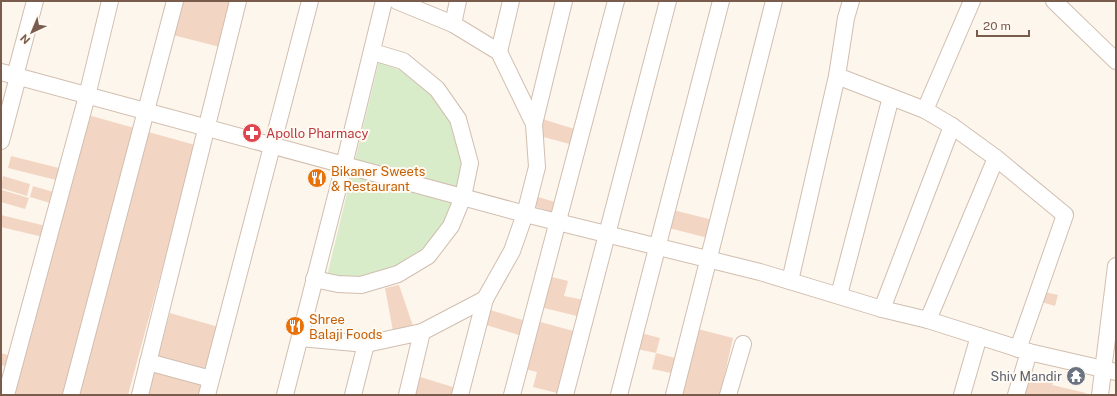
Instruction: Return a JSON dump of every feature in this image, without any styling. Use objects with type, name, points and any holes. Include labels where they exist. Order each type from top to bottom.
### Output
[{"type":"street","points":[[1,141],[11,75],[35,1]]},
{"type":"street","points":[[6,395],[87,96],[110,1]]},
{"type":"street","points":[[71,395],[175,1]]},
{"type":"street","points":[[140,395],[238,1]]},
{"type":"street","points":[[207,395],[310,1]]},
{"type":"street","points":[[285,395],[384,1]]},
{"type":"street","points":[[397,1],[453,24],[499,52],[534,124]]},
{"type":"street","points":[[453,24],[458,1]]},
{"type":"street","points":[[499,52],[511,1]]},
{"type":"street","points":[[460,395],[485,299],[512,251],[525,214],[537,167],[534,124],[564,1]]},
{"type":"street","points":[[512,395],[616,1]]},
{"type":"street","points":[[565,395],[668,1]]},
{"type":"street","points":[[619,395],[721,1]]},
{"type":"street","points":[[674,395],[774,1]]},
{"type":"street","points":[[790,281],[837,76],[846,18],[851,1]]},
{"type":"street","points":[[925,110],[972,1]]},
{"type":"street","points":[[1054,1],[1116,61]]},
{"type":"street","points":[[314,279],[338,284],[361,286],[398,274],[428,256],[451,226],[463,197],[470,163],[458,119],[437,88],[403,61],[372,52]]},
{"type":"street","points":[[11,75],[145,113],[525,214],[607,235],[708,258],[839,295],[882,309],[928,320],[1024,350],[1110,371]]},
{"type":"street","points":[[837,76],[925,110],[952,126],[996,158],[1065,215],[1024,350],[1016,395]]},
{"type":"street","points":[[839,295],[891,98]]},
{"type":"street","points":[[882,309],[952,126]]},
{"type":"street","points":[[928,320],[996,158]]},
{"type":"street","points":[[1100,395],[1110,371],[1116,266]]},
{"type":"street","points":[[300,338],[366,344],[422,332],[485,299]]},
{"type":"street","points":[[407,395],[422,332]]},
{"type":"street","points":[[962,395],[979,336]]},
{"type":"street","points":[[353,395],[366,344]]},
{"type":"street","points":[[728,395],[743,344]]},
{"type":"street","points":[[148,362],[211,379]]},
{"type":"green space","points":[[379,61],[409,74],[439,99],[457,137],[463,174],[451,215],[435,238],[412,257],[370,279],[327,276]]},
{"type":"building","points":[[177,1],[232,1],[220,47],[169,34]]},
{"type":"building","points":[[88,115],[138,129],[66,395],[13,395]]},
{"type":"building","points":[[539,118],[581,131],[577,146],[536,135]]},
{"type":"building","points":[[145,131],[195,145],[174,225],[128,395],[75,395]]},
{"type":"building","points":[[11,156],[59,168],[56,180],[8,168]]},
{"type":"building","points":[[3,176],[30,184],[27,196],[1,188]]},
{"type":"building","points":[[33,186],[60,194],[57,205],[30,197]]},
{"type":"building","points":[[2,190],[29,198],[25,209],[1,202]]},
{"type":"building","points":[[538,197],[562,204],[558,214],[536,207]]},
{"type":"building","points":[[673,210],[713,220],[708,238],[669,228]]},
{"type":"building","points":[[1,215],[46,226],[43,237],[1,227]]},
{"type":"building","points":[[548,276],[568,281],[564,296],[584,300],[581,317],[540,307]]},
{"type":"building","points":[[399,285],[413,326],[393,331],[385,288]]},
{"type":"building","points":[[1041,291],[1058,295],[1055,306],[1038,301]]},
{"type":"building","points":[[487,309],[526,321],[522,336],[483,324]]},
{"type":"building","points":[[170,313],[222,328],[208,374],[157,359]]},
{"type":"building","points":[[537,321],[577,332],[561,394],[533,387],[537,372],[525,369]]},
{"type":"building","points":[[694,328],[733,338],[720,395],[678,395]]},
{"type":"building","points":[[641,333],[660,338],[656,353],[637,349]]},
{"type":"building","points":[[1,353],[14,357],[10,368],[1,365]]},
{"type":"building","points":[[656,353],[675,358],[671,373],[652,369]]},
{"type":"building","points":[[154,370],[206,385],[203,395],[148,395]]},
{"type":"building","points":[[417,376],[456,388],[454,395],[413,395]]},
{"type":"building","points":[[1026,377],[1086,393],[1085,395],[1022,395]]},
{"type":"place","name":"Apollo Pharmacy","points":[[252,133]]},
{"type":"place","name":"Bikaner Sweets & Restaurant","points":[[317,178]]},
{"type":"place","name":"Shree Balaji Foods","points":[[295,326]]},
{"type":"place","name":"Shiv Mandir","points":[[1076,376]]}]
